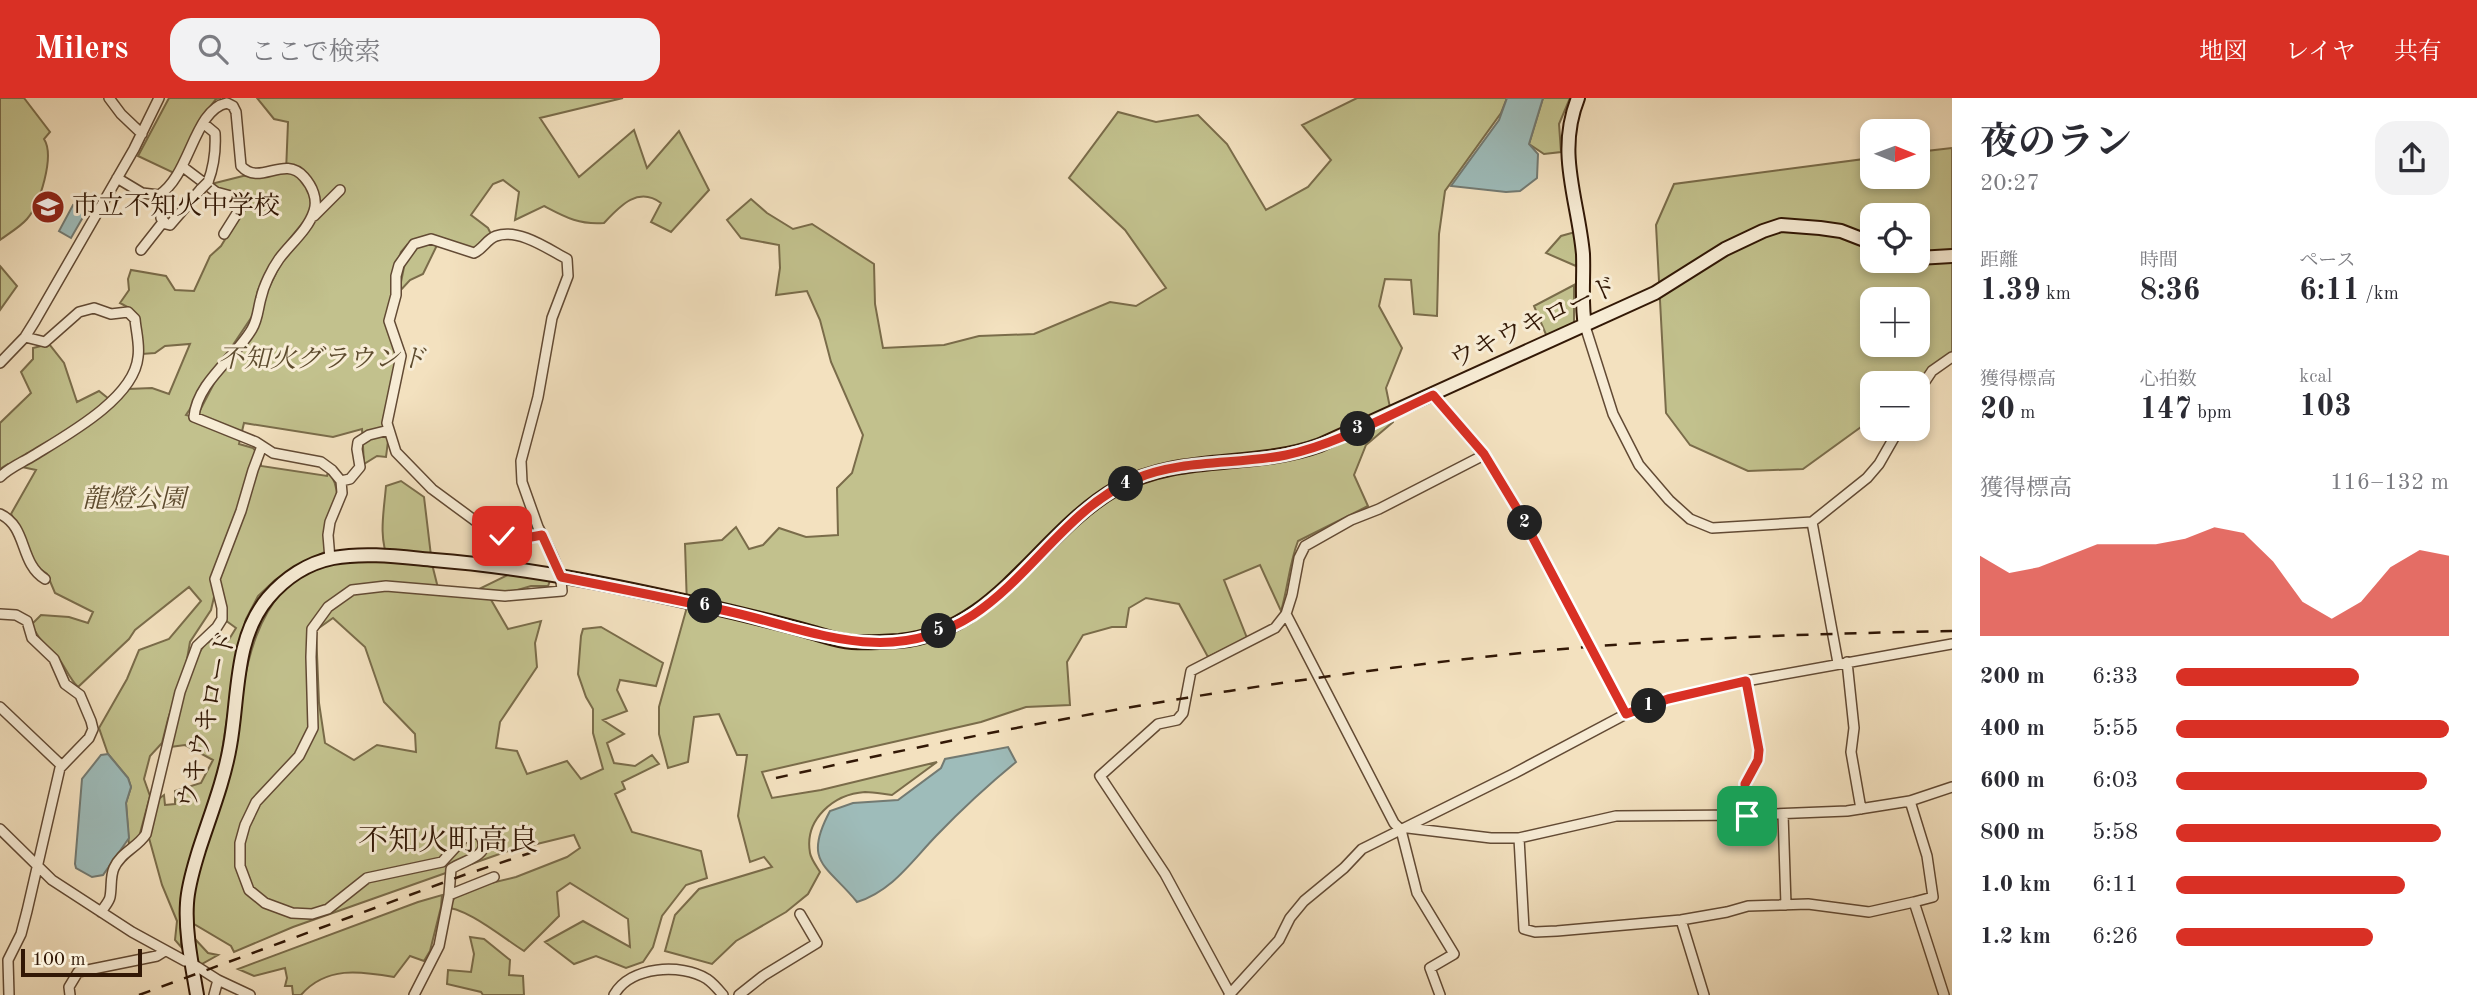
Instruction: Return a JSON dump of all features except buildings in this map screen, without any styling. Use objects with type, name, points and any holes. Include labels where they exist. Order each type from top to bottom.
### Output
[{"type":"street","points":[[109,98],[142,134]]},
{"type":"street","points":[[0,363],[25,337],[142,134],[159,98]]},
{"type":"street","points":[[1578,98],[1570,122],[1567,158],[1580,230],[1586,326],[1613,414],[1639,466],[1669,500],[1690,519],[1712,528],[1812,522],[1867,478],[1892,441]]},
{"type":"street","points":[[117,178],[142,193],[159,195],[164,192],[183,167],[203,123],[220,104],[227,103],[233,106],[236,112],[241,166],[254,174],[287,167],[302,174],[315,197],[315,209],[311,218]]},
{"type":"street","points":[[163,222],[170,225],[204,186],[215,159],[216,136],[213,130],[203,123]]},
{"type":"street","points":[[183,167],[215,192],[242,199],[241,207],[224,234]]},
{"type":"street","points":[[330,559],[328,535],[330,522],[342,493],[341,481],[321,462],[273,453],[194,418],[194,411],[223,362],[254,327],[262,293],[279,259],[311,218],[340,190]]},
{"type":"street","points":[[141,250],[163,222],[159,195]]},
{"type":"street","name":"ウキウキロード","points":[[197,995],[187,916],[188,890],[224,773],[244,648],[256,615],[269,597],[292,575],[330,559],[355,556],[399,557],[489,566],[561,577],[730,611],[844,641],[877,643],[912,639],[947,628],[974,614],[1095,503],[1136,479],[1171,469],[1271,458],[1304,451],[1586,326],[1655,293],[1726,249],[1781,225],[1841,231],[1860,238]]},
{"type":"street","points":[[415,995],[439,946],[451,869],[463,861],[478,857],[484,850],[480,835],[472,833],[463,839],[442,862],[367,878],[328,908],[312,914],[292,913],[265,903],[249,890],[240,866],[240,843],[256,802],[299,756],[313,728],[312,629],[328,607],[352,590],[386,586],[505,596],[562,592],[561,577],[522,482],[521,461],[538,397],[552,318],[568,276],[567,259],[537,243],[507,235],[494,236],[474,254],[432,239],[422,240],[408,249],[397,271],[396,295],[389,321],[401,356],[389,407],[389,430],[396,452],[432,489],[474,520],[502,536],[526,538],[542,535]]},
{"type":"street","points":[[1930,257],[1952,256]]},
{"type":"street","points":[[0,477],[54,443],[116,398],[133,377],[138,356],[135,319],[128,312],[111,314],[94,309],[79,312],[45,342],[25,337]]},
{"type":"street","points":[[1930,374],[1952,357]]},
{"type":"street","points":[[1433,395],[1484,454],[1522,517],[1626,714]]},
{"type":"street","points":[[341,481],[350,479],[360,467],[358,442],[369,435],[389,430]]},
{"type":"street","points":[[101,912],[110,898],[115,865],[128,850],[139,844],[146,834],[180,692],[197,646],[222,619],[215,579],[241,512],[262,446]]},
{"type":"street","points":[[1484,454],[1305,546],[1299,558],[1286,614],[1275,628],[1191,671],[1183,713],[1177,720],[1158,724],[1100,776],[1166,874],[1230,994],[1279,940],[1290,918],[1304,901],[1344,868],[1362,849],[1626,714],[1668,699],[1746,681],[1952,644]]},
{"type":"street","points":[[0,514],[16,526],[33,570],[45,579]]},
{"type":"street","points":[[1812,522],[1854,728],[1851,752],[1861,809]]},
{"type":"street","points":[[0,614],[16,615],[27,621],[33,638],[54,659],[65,684],[80,695],[93,729],[89,737],[61,765],[21,934],[4,958],[9,995]]},
{"type":"street","points":[[1286,614],[1394,823],[1405,829],[1491,838],[1519,838],[1616,816],[1747,816],[1861,809],[1910,801],[1952,787]]},
{"type":"street","points":[[1746,681],[1759,750],[1758,760],[1745,784],[1747,816]]},
{"type":"street","points":[[0,707],[61,765]]},
{"type":"street","points":[[1519,838],[1524,929],[1535,932],[1681,920],[1748,906],[1826,905],[1869,912],[1933,897],[1927,856],[1910,801]]},
{"type":"street","points":[[1783,814],[1786,905]]},
{"type":"street","points":[[0,829],[52,880],[184,961]]},
{"type":"street","points":[[1405,829],[1417,893],[1454,954],[1430,968],[1440,995]]},
{"type":"street","points":[[449,895],[494,877]]},
{"type":"street","points":[[1914,902],[1944,995]]},
{"type":"street","points":[[739,995],[763,976],[817,943],[800,914]]},
{"type":"street","points":[[1681,920],[1704,995]]},
{"type":"street","points":[[71,995],[69,987],[78,972],[157,956],[165,951]]},
{"type":"street","points":[[196,966],[250,995]]},
{"type":"street","points":[[614,995],[631,978],[658,971],[680,970],[709,980],[723,995]]},
{"type":"street","points":[[214,995],[218,980]]},
{"type":"green space","points":[[0,98],[24,98],[50,132],[44,139],[47,147],[47,168],[37,203],[24,222],[0,240]]},
{"type":"green space","points":[[169,98],[221,98],[216,99],[198,123],[176,174],[138,156]]},
{"type":"green space","points":[[257,98],[623,98],[540,118],[579,177],[634,130],[647,168],[679,131],[709,190],[671,232],[651,222],[661,203],[645,197],[630,200],[604,223],[580,221],[544,206],[515,220],[519,192],[503,180],[493,184],[471,215],[488,228],[491,234],[475,249],[440,239],[423,274],[410,280],[399,292],[406,257],[411,249],[407,245],[401,252],[394,272],[393,296],[387,315],[398,361],[386,457],[377,456],[364,464],[362,429],[333,437],[244,423],[239,444],[253,448],[261,457],[261,466],[327,476],[328,472],[334,480],[337,499],[326,551],[275,580],[258,596],[246,619],[238,647],[220,764],[232,765],[239,710],[251,652],[261,624],[275,600],[294,581],[319,567],[345,562],[389,561],[383,534],[386,486],[401,481],[424,497],[432,564],[439,592],[474,597],[479,589],[512,573],[551,578],[548,586],[531,586],[490,598],[508,629],[541,621],[535,643],[537,667],[500,722],[496,748],[517,751],[527,774],[567,761],[581,779],[603,769],[593,733],[593,709],[578,674],[583,629],[601,627],[663,663],[656,686],[620,680],[617,690],[627,711],[603,720],[624,734],[607,743],[614,763],[635,766],[652,755],[659,764],[622,782],[625,789],[615,794],[632,832],[701,851],[707,878],[686,885],[662,916],[653,947],[643,962],[626,968],[596,956],[574,964],[545,942],[583,921],[630,947],[628,919],[570,883],[557,892],[559,916],[524,951],[473,917],[441,907],[449,907],[455,897],[466,889],[516,877],[567,857],[580,848],[574,835],[508,851],[293,927],[234,952],[231,946],[182,917],[181,947],[175,940],[177,921],[162,885],[149,838],[156,801],[164,795],[165,805],[175,804],[175,791],[201,783],[213,760],[185,745],[170,747],[187,681],[197,657],[204,645],[217,638],[225,646],[236,628],[225,620],[222,597],[214,597],[211,610],[190,642],[186,665],[162,743],[150,756],[144,779],[150,796],[138,841],[129,846],[126,803],[131,787],[128,778],[108,754],[99,728],[127,679],[139,650],[169,639],[201,601],[189,587],[135,630],[129,639],[78,687],[34,630],[32,624],[41,615],[69,617],[88,623],[93,612],[55,593],[47,574],[36,566],[11,514],[36,470],[8,464],[0,469],[0,423],[31,393],[21,372],[33,359],[33,348],[49,344],[64,363],[77,402],[99,391],[114,403],[128,389],[152,388],[169,394],[190,344],[165,346],[155,353],[142,354],[141,331],[137,318],[128,307],[120,303],[129,290],[131,270],[166,276],[175,290],[194,291],[210,256],[221,246],[246,199],[221,193],[211,184],[243,176],[286,172],[288,122],[274,119]],"holes":[[[309,186],[316,208],[304,236],[281,263],[264,298],[252,335],[223,366],[196,418],[186,415],[253,315],[258,290],[278,253],[306,219],[312,207]],[[333,618],[365,647],[384,702],[415,734],[416,752],[377,745],[354,760],[325,743],[319,703],[316,630]]]},
{"type":"green space","points":[[1357,98],[1507,98],[1501,113],[1445,191],[1439,234],[1437,316],[1414,314],[1411,280],[1385,279],[1379,306],[1402,348],[1386,388],[1393,422],[1366,445],[1354,475],[1368,506],[1298,541],[1281,611],[1260,565],[1224,580],[1247,638],[1208,657],[1179,604],[1146,598],[1129,608],[1126,627],[1112,627],[1083,635],[1067,662],[1070,705],[1026,707],[981,722],[762,772],[772,798],[821,790],[937,762],[892,795],[868,792],[853,794],[832,803],[824,810],[812,829],[809,841],[811,855],[820,872],[808,894],[786,912],[736,941],[712,964],[665,951],[675,915],[699,889],[772,867],[764,857],[750,862],[738,816],[747,755],[737,755],[719,714],[694,717],[688,762],[668,768],[659,734],[659,707],[687,607],[685,544],[722,540],[736,527],[749,549],[763,545],[779,528],[806,537],[838,535],[837,488],[852,473],[863,435],[831,362],[820,320],[807,291],[776,295],[780,268],[779,245],[741,238],[727,220],[751,199],[793,229],[812,224],[874,264],[875,304],[883,348],[944,345],[979,336],[1034,334],[1110,302],[1136,306],[1166,288],[1125,230],[1069,178],[1118,112],[1156,122],[1198,115],[1227,144],[1266,210],[1308,187],[1331,160],[1302,125]]},
{"type":"green space","points":[[1543,98],[1570,98],[1559,124],[1561,152],[1544,154],[1529,144]]},
{"type":"green space","points":[[1952,148],[1952,362],[1930,378],[1930,371],[1860,371],[1860,428],[1803,469],[1748,471],[1690,445],[1666,413],[1656,225],[1674,184],[1860,160],[1860,189],[1930,189],[1930,151]]},
{"type":"green space","points":[[1575,232],[1576,266],[1546,253],[1561,236]]},
{"type":"green space","points":[[0,266],[17,286],[0,310]]},
{"type":"green space","points":[[1574,285],[1574,324],[1547,337],[1534,306]]},
{"type":"green space","points":[[442,895],[430,951],[424,961],[410,956],[394,977],[356,972],[332,975],[321,979],[301,995],[293,995],[292,986],[285,986],[285,968],[254,976],[238,969],[418,902]]},
{"type":"green space","points":[[470,937],[484,939],[510,960],[509,975],[523,976],[524,995],[483,995],[481,992],[447,984],[448,970],[471,972],[474,954]]},
{"type":"green space","points":[[195,939],[208,953],[218,955],[200,965],[196,962]]},
{"type":"water","points":[[1507,98],[1543,98],[1529,144],[1538,154],[1537,178],[1520,191],[1451,186],[1499,120]]},
{"type":"water","points":[[73,205],[86,212],[71,238],[59,231]]},
{"type":"water","points":[[1008,747],[1016,762],[965,807],[900,875],[881,891],[857,902],[822,862],[818,853],[818,842],[830,811],[853,803],[898,800],[941,768],[945,759]]},
{"type":"water","points":[[108,754],[128,778],[131,787],[126,803],[129,838],[103,875],[92,877],[76,868],[75,864],[82,779],[101,755]]},
{"type":"railway","points":[[776,778],[954,740],[1133,707],[1403,667],[1550,650],[1665,641],[1952,631]]},
{"type":"railway","points":[[139,995],[464,875],[542,849]]},
{"type":"place","name":"市立不知火中学校","points":[[48,207]]},
{"type":"district","name":"不知火町高良","points":[[448,842]]},
{"type":"route","points":[[502,536],[526,538],[542,535],[561,577],[730,611],[844,641],[902,641],[947,628],[974,614],[1095,503],[1136,479],[1171,469],[1271,458],[1304,451],[1433,395],[1484,454],[1522,517],[1626,714],[1668,699],[1746,681],[1759,750],[1758,760],[1745,784],[1747,816]]},
{"type":"park label","name":"不知火グラウンド","points":[[322,360]]},
{"type":"park label","name":"龍燈公園","points":[[134,500]]}]
